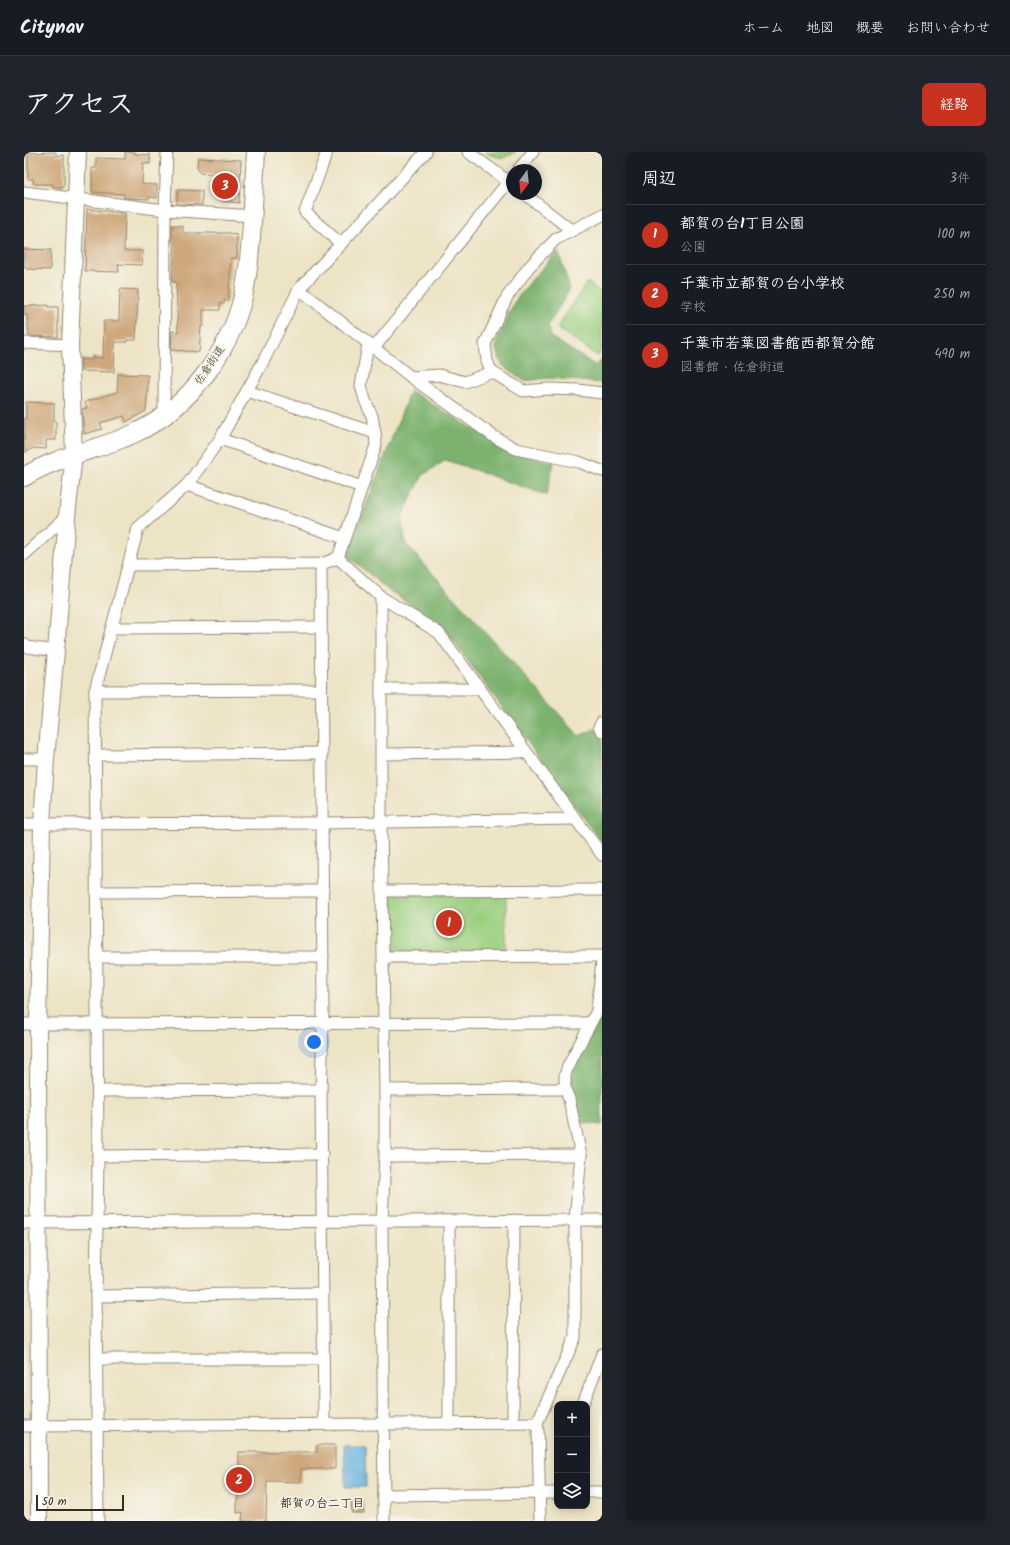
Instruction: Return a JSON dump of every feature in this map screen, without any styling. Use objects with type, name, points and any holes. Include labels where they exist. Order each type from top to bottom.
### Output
[{"type":"main road","name":"佐倉街道","points":[[24,477],[40,467],[134,434],[164,417],[183,402],[199,382],[220,352],[238,316],[246,282],[253,216],[256,152]]},
{"type":"street","points":[[39,1521],[31,1426],[31,1024],[46,759],[67,516],[74,455],[70,345],[78,152]]},
{"type":"street","points":[[164,417],[165,210],[167,152]]},
{"type":"street","points":[[327,152],[305,212],[341,244]]},
{"type":"street","points":[[98,1521],[96,1296],[98,1223],[98,1091],[95,690],[138,528],[187,485],[220,439],[263,362],[299,290],[426,152]]},
{"type":"street","points":[[468,152],[506,178]]},
{"type":"street","points":[[523,164],[533,152]]},
{"type":"street","points":[[338,558],[376,445],[372,416],[365,400],[362,386],[371,346],[506,187]]},
{"type":"street","points":[[24,192],[165,210],[253,216]]},
{"type":"street","points":[[533,200],[571,230]]},
{"type":"street","points":[[602,215],[556,239],[529,267],[506,297],[485,344],[487,361],[492,372],[523,391],[549,389],[602,393]]},
{"type":"street","points":[[299,290],[411,377],[493,436],[516,448],[579,462],[602,471]]},
{"type":"street","points":[[24,343],[70,345]]},
{"type":"street","points":[[411,377],[439,375],[465,382],[492,372]]},
{"type":"street","points":[[247,391],[375,433]]},
{"type":"street","points":[[220,439],[362,487]]},
{"type":"street","points":[[187,485],[344,538]]},
{"type":"street","points":[[24,555],[67,516]]},
{"type":"street","points":[[129,564],[321,564],[338,558]]},
{"type":"street","points":[[338,558],[382,597],[439,633],[602,855]]},
{"type":"street","points":[[321,564],[323,891],[323,1023],[321,1090],[324,1424]]},
{"type":"street","points":[[382,597],[381,690],[385,1090],[385,1156],[382,1221],[384,1521]]},
{"type":"street","points":[[112,628],[321,627]]},
{"type":"street","points":[[24,644],[27,647],[56,651]]},
{"type":"street","points":[[381,690],[480,689]]},
{"type":"street","points":[[95,690],[321,690]]},
{"type":"street","points":[[602,722],[599,726],[602,731]]},
{"type":"street","points":[[382,754],[526,752]]},
{"type":"street","points":[[96,754],[322,753]]},
{"type":"street","points":[[24,759],[46,759]]},
{"type":"street","points":[[24,824],[322,823],[575,819]]},
{"type":"street","points":[[383,891],[602,890]]},
{"type":"street","points":[[97,892],[323,891]]},
{"type":"street","points":[[97,957],[323,956]]},
{"type":"street","points":[[384,957],[602,956]]},
{"type":"street","points":[[540,1521],[537,1423],[575,1338],[575,1220],[580,1155],[569,1099],[565,1089],[565,1075],[568,1066],[597,1012],[602,960]]},
{"type":"street","points":[[31,1024],[590,1023]]},
{"type":"street","points":[[385,1090],[565,1089]]},
{"type":"street","points":[[98,1091],[321,1090]]},
{"type":"street","points":[[98,1156],[322,1154]]},
{"type":"street","points":[[385,1156],[580,1155]]},
{"type":"street","points":[[513,1424],[514,1220]]},
{"type":"street","points":[[31,1223],[602,1220]]},
{"type":"street","points":[[449,1221],[449,1424]]},
{"type":"street","points":[[96,1296],[323,1293]]},
{"type":"street","points":[[584,1401],[602,1354]]},
{"type":"street","points":[[97,1359],[323,1359]]},
{"type":"street","points":[[31,1426],[537,1423]]},
{"type":"street","points":[[590,1492],[602,1492]]},
{"type":"street","points":[[384,1495],[554,1493]]},
{"type":"green space","points":[[486,152],[516,152],[503,158],[490,155]]},
{"type":"green space","points":[[558,251],[570,289],[548,325],[551,337],[596,366],[602,359],[602,383],[549,378],[524,381],[502,365],[495,346],[515,301]]},
{"type":"green space","points":[[587,282],[602,293],[602,349],[598,356],[557,328]]},
{"type":"green space","points":[[410,391],[512,452],[554,463],[546,495],[446,460],[423,475],[401,518],[406,544],[579,736],[595,729],[602,739],[602,843],[440,623],[388,590],[347,555]]},
{"type":"green space","points":[[506,894],[506,951],[393,951],[392,895]]},
{"type":"green space","points":[[602,1013],[602,1125],[580,1122],[571,1077],[576,1062]]},
{"type":"water","points":[[344,1445],[365,1445],[366,1487],[345,1487]]},
{"type":"building","points":[[56,152],[56,156],[64,155],[64,186],[53,187],[53,184],[34,184],[33,179],[28,179],[28,153]]},
{"type":"building","points":[[125,152],[150,155],[150,164],[143,163],[142,184],[157,185],[157,198],[124,198],[124,194],[92,192],[92,168],[96,168],[96,158],[125,159]]},
{"type":"building","points":[[198,158],[241,160],[239,203],[222,201],[222,175],[200,173],[197,167]]},
{"type":"building","points":[[178,190],[202,191],[202,205],[177,204]]},
{"type":"building","points":[[87,209],[125,213],[124,251],[143,251],[142,265],[118,264],[119,272],[85,271]]},
{"type":"building","points":[[172,225],[183,226],[183,233],[230,233],[237,235],[237,258],[231,258],[228,301],[224,300],[224,304],[220,303],[220,310],[203,310],[203,326],[201,326],[199,352],[171,350],[172,331],[178,332],[176,282],[172,282],[175,242],[172,242]]},
{"type":"building","points":[[24,249],[51,250],[50,270],[26,269],[26,267],[24,267]]},
{"type":"building","points":[[120,289],[138,290],[136,340],[115,342],[114,372],[81,371],[81,359],[92,360],[92,357],[103,358],[104,321],[119,321]]},
{"type":"building","points":[[48,305],[48,307],[58,307],[58,337],[29,336],[27,315],[24,315],[24,306]]},
{"type":"building","points":[[118,374],[148,375],[146,411],[126,422],[124,416],[100,423],[102,429],[84,434],[82,409],[87,408],[85,402],[117,392]]},
{"type":"building","points":[[26,402],[54,403],[56,440],[46,440],[46,449],[33,448],[24,453],[24,418],[26,418]]},
{"type":"building","points":[[317,1445],[335,1445],[335,1469],[301,1469],[301,1482],[267,1481],[266,1521],[242,1521],[243,1512],[237,1513],[239,1452],[317,1452]]},
{"type":"building","points":[[363,1500],[364,1513],[352,1513],[351,1501]]},
{"type":"place","name":"千葉市若葉図書館西都賀分館","points":[[225,186]]},
{"type":"place","name":"都賀の台1丁目公園","points":[[449,923]]},
{"type":"place","name":"千葉市立都賀の台小学校","points":[[239,1480]]},
{"type":"district","name":"都賀の台二丁目","points":[[322,1503]]}]
